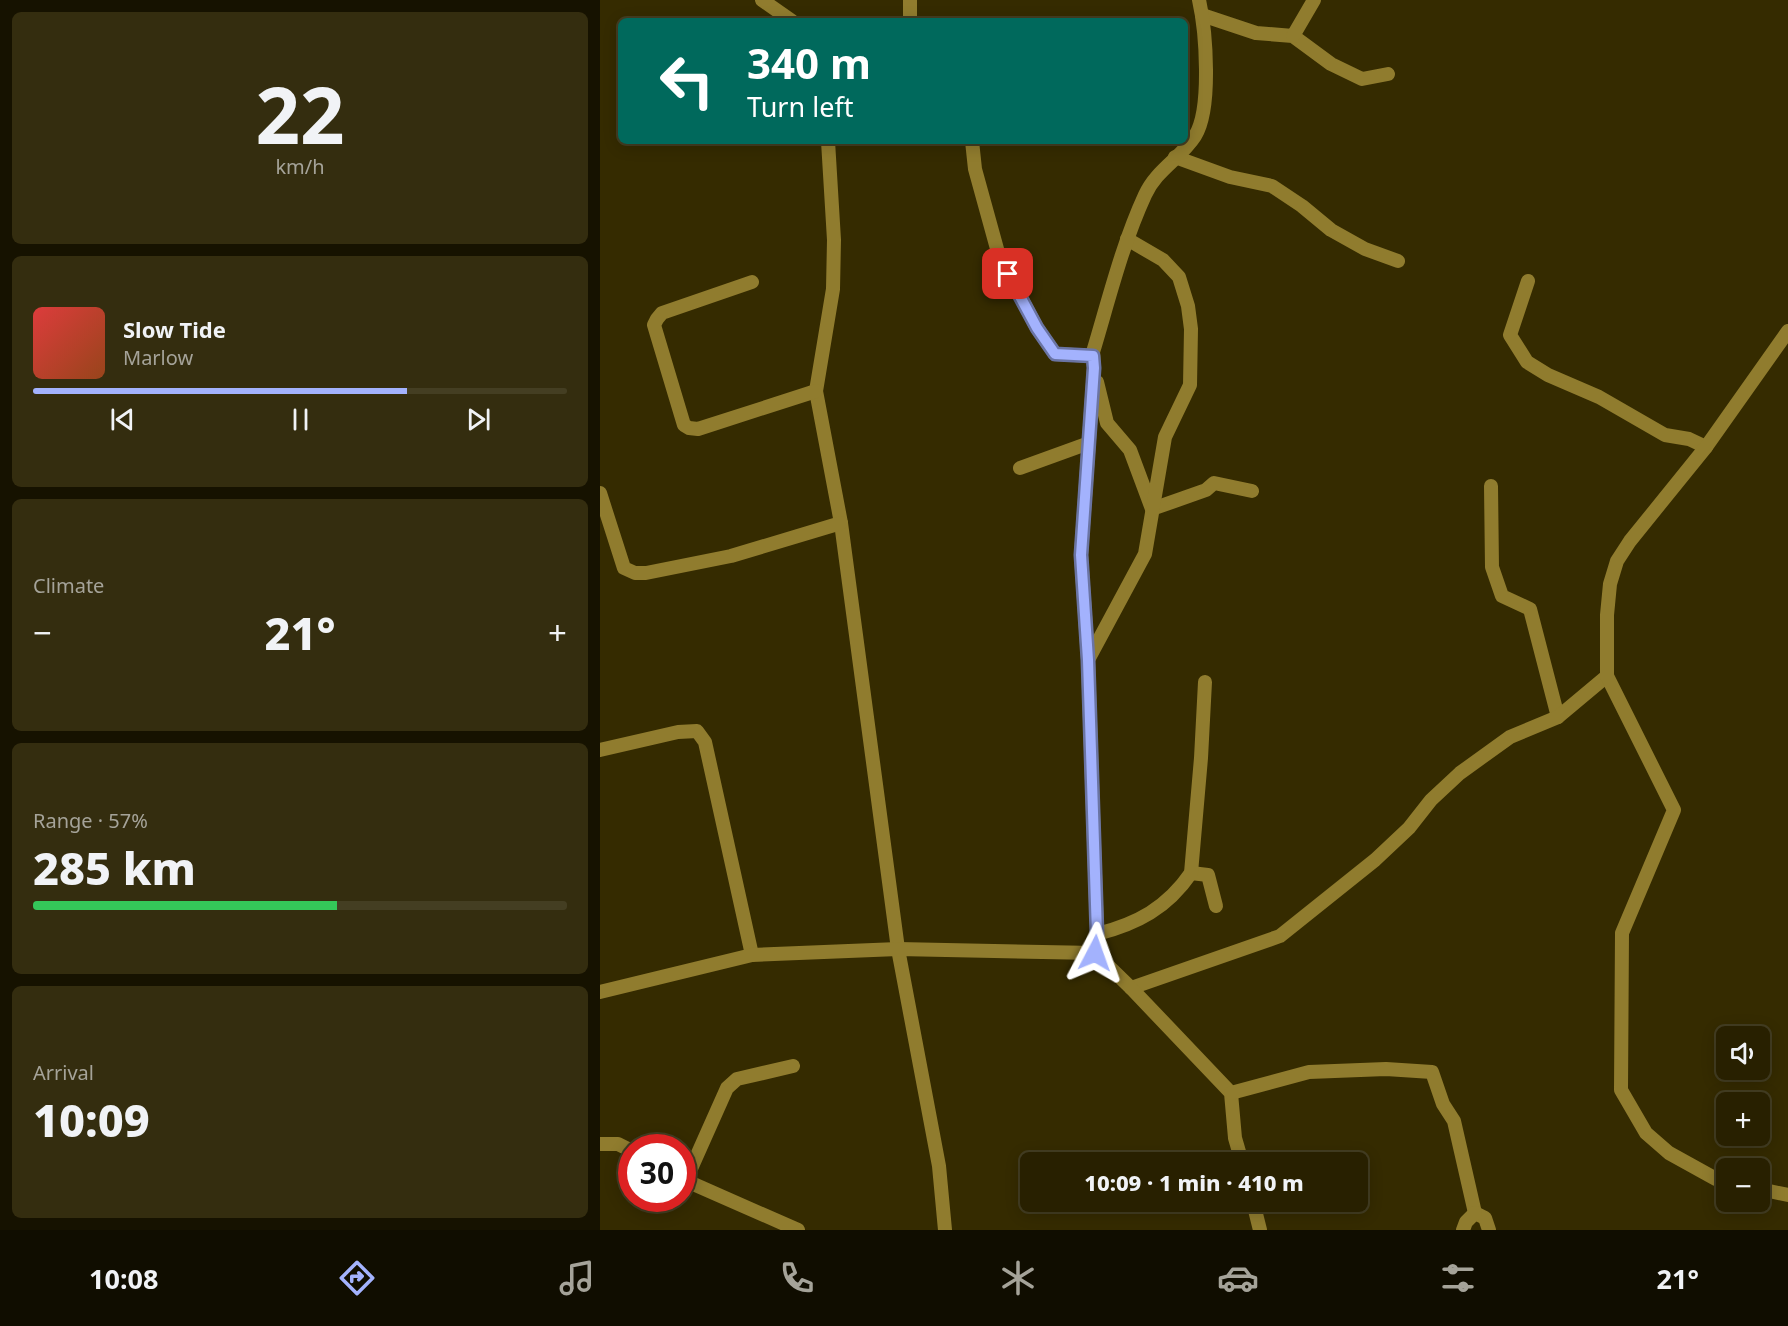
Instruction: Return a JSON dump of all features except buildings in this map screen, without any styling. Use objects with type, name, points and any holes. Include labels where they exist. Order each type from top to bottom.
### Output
[{"type":"street","points":[[762,0],[788,18]]},
{"type":"street","points":[[910,0],[910,18]]},
{"type":"street","points":[[1095,953],[1097,934],[1088,660],[1081,555],[1093,362],[1127,239],[1146,192],[1164,168],[1195,137],[1201,124],[1206,98],[1202,15],[1199,0]]},
{"type":"street","points":[[1293,36],[1314,0]]},
{"type":"street","points":[[1202,15],[1256,33],[1293,36],[1331,64],[1362,78],[1388,74]]},
{"type":"street","points":[[828,144],[834,240],[833,289],[816,391],[841,523],[898,949],[939,1166],[945,1230]]},
{"type":"street","points":[[972,144],[975,169],[999,256],[1037,328],[1055,354],[1093,362]]},
{"type":"street","points":[[1175,158],[1230,177],[1272,186],[1302,206],[1331,230],[1365,249],[1398,261]]},
{"type":"street","points":[[1088,660],[1145,554],[1165,437],[1190,385],[1191,328],[1188,306],[1179,277],[1163,260],[1127,239]]},
{"type":"street","points":[[1528,281],[1510,335],[1527,362],[1548,375],[1599,398],[1665,435],[1689,439],[1706,447]]},
{"type":"street","points":[[752,282],[662,313],[657,319],[654,326],[684,425],[698,429],[816,391]]},
{"type":"street","points":[[1716,1179],[1669,1153],[1646,1133],[1621,1090],[1622,933],[1674,810],[1607,676],[1607,615],[1610,584],[1617,561],[1630,541],[1706,447],[1788,331]]},
{"type":"street","points":[[1093,362],[1107,423],[1130,450],[1152,509]]},
{"type":"street","points":[[1020,468],[1089,443]]},
{"type":"street","points":[[1152,509],[1206,490],[1214,483],[1252,491]]},
{"type":"street","points":[[1491,486],[1492,567],[1502,596],[1530,609],[1558,717]]},
{"type":"street","points":[[600,493],[624,568],[634,573],[646,573],[731,556],[841,523]]},
{"type":"street","points":[[1131,988],[1281,936],[1375,860],[1408,828],[1431,800],[1460,773],[1510,737],[1558,717],[1607,676]]},
{"type":"street","points":[[1097,934],[1123,927],[1162,906],[1184,884],[1191,873],[1205,682]]},
{"type":"street","points":[[600,750],[678,732],[697,731],[705,742],[752,955]]},
{"type":"street","points":[[1191,873],[1208,875],[1216,906]]},
{"type":"street","points":[[600,992],[752,955],[898,949],[1095,953],[1231,1092],[1235,1138],[1239,1152]]},
{"type":"street","points":[[696,1154],[727,1088],[737,1079],[793,1066]]},
{"type":"street","points":[[1231,1092],[1309,1072],[1386,1069],[1432,1072],[1443,1104],[1454,1121],[1475,1213]]},
{"type":"street","points":[[600,1144],[618,1144]]},
{"type":"street","points":[[696,1185],[798,1230]]},
{"type":"street","points":[[1770,1192],[1788,1196]]},
{"type":"street","points":[[1256,1212],[1260,1230]]},
{"type":"street","points":[[1463,1230],[1466,1222],[1475,1213]]},
{"type":"street","points":[[1475,1213],[1485,1218],[1489,1230]]},
{"type":"route","points":[[1008,274],[1037,328],[1055,354],[1093,356],[1081,555],[1088,660],[1097,934],[1095,953]]}]
